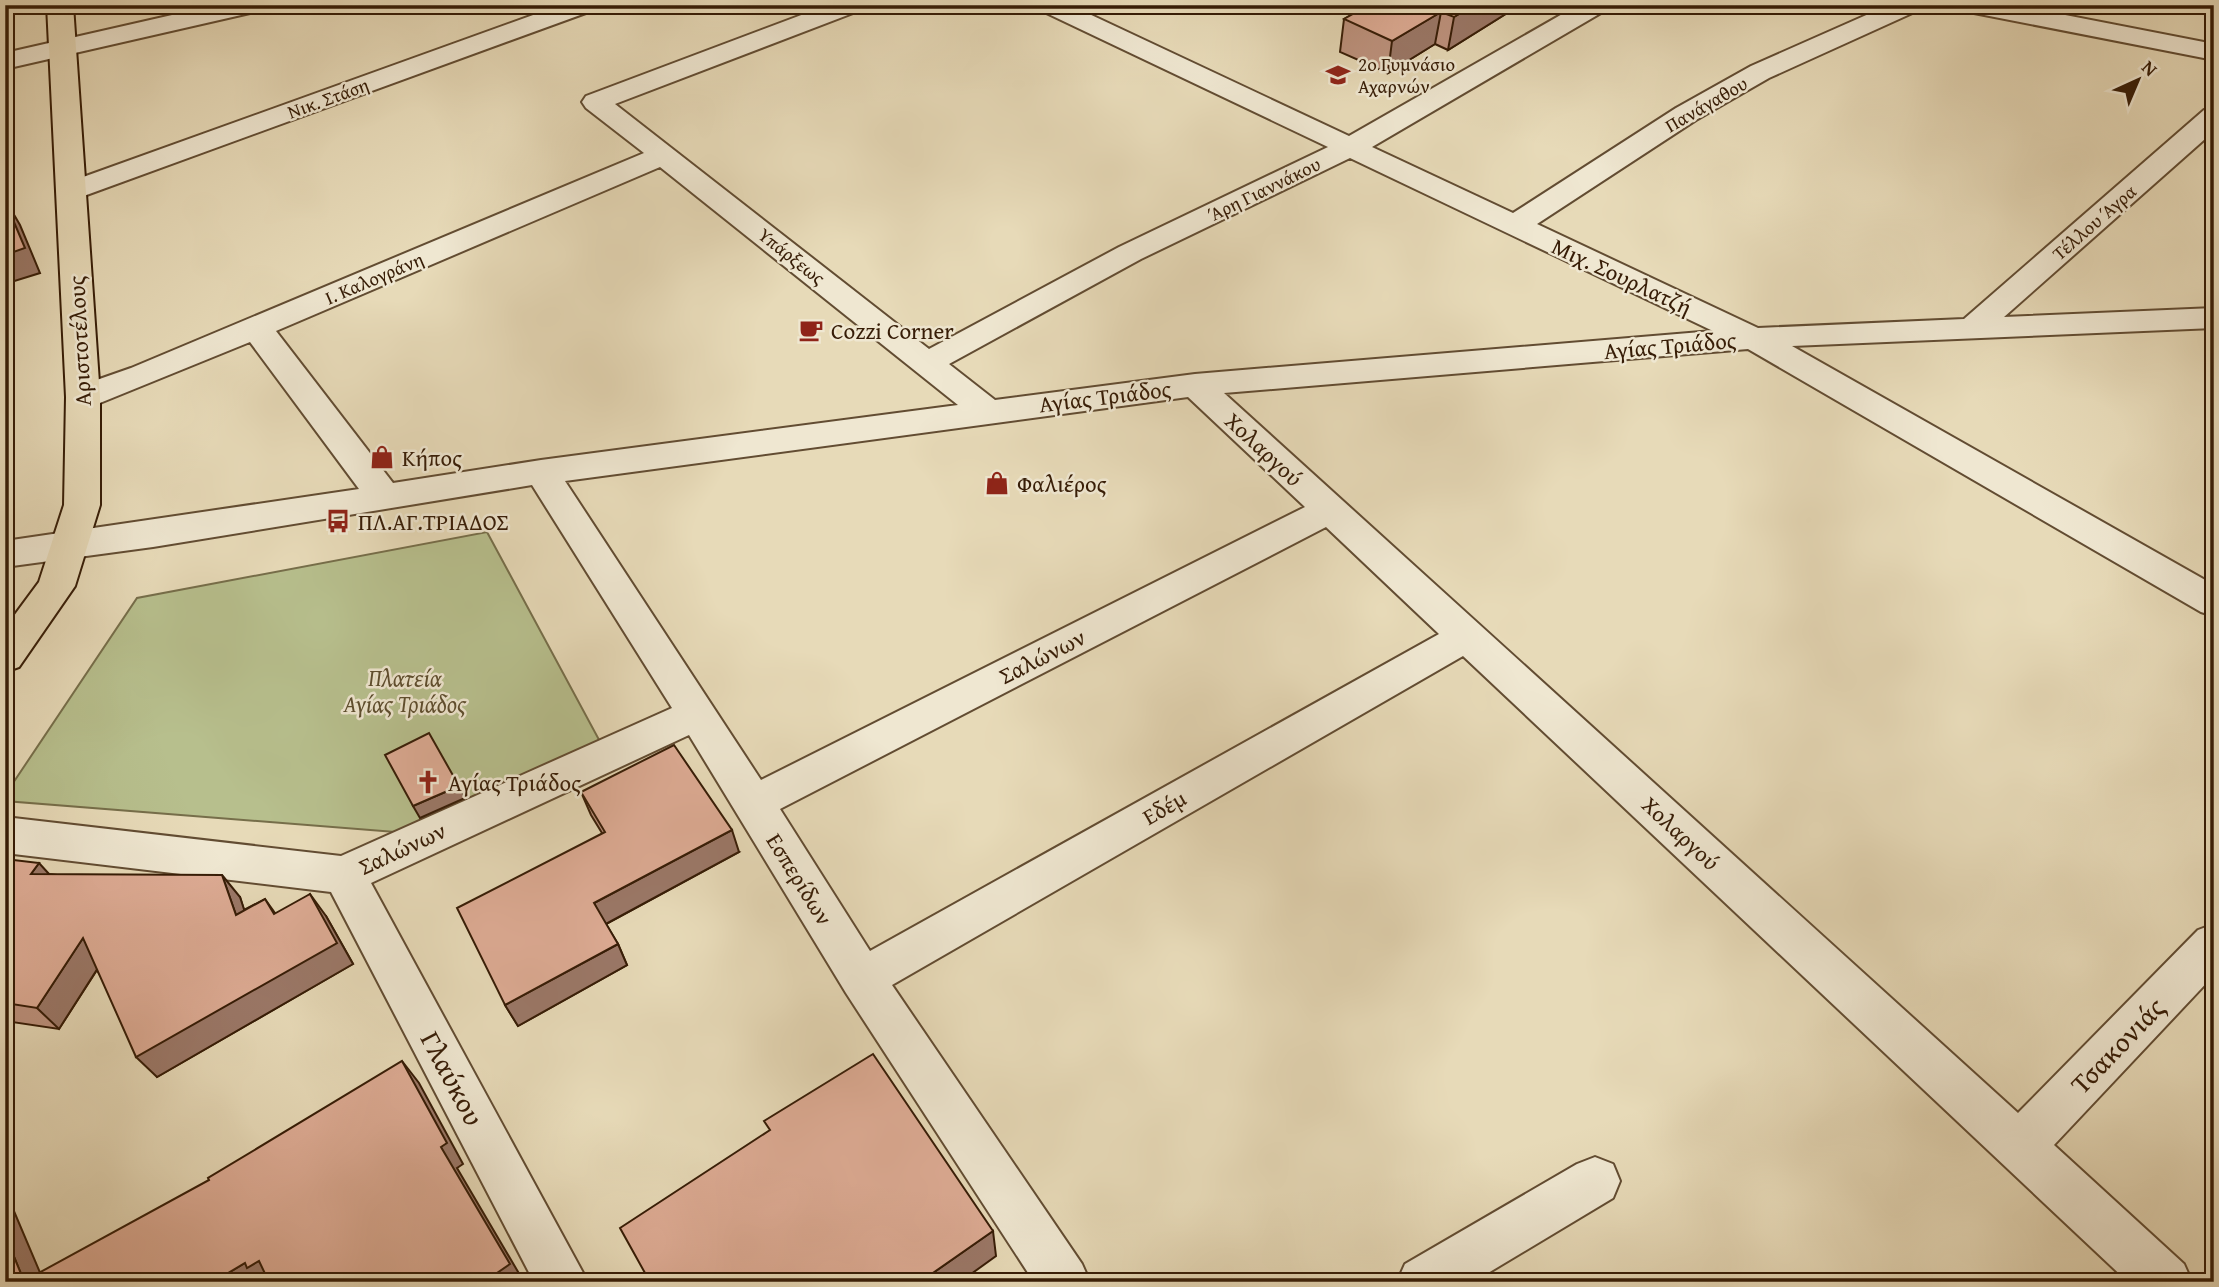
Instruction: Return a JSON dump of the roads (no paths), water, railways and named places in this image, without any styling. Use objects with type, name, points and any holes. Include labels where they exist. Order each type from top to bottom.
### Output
[{"type":"main road","name":"Αριστοτέλους","points":[[5,657],[56,586],[82,505],[83,397],[60,5]]},
{"type":"street","points":[[5,61],[250,5]]},
{"type":"street","name":"Νικ. Στάση","points":[[71,191],[585,5]]},
{"type":"street","name":"Υπάρξεως","points":[[852,5],[596,102],[987,411]]},
{"type":"street","name":"Μιχ. Σουρλατζή","points":[[1049,5],[1753,338],[2214,602]]},
{"type":"street","name":"Άρη Γιαννάκου","points":[[927,363],[1130,253],[1350,147],[1597,5]]},
{"type":"street","name":"Πανάγαθου","points":[[1515,225],[1686,114],[1749,78],[1910,5]]},
{"type":"street","points":[[1974,5],[2214,52]]},
{"type":"street","name":"Τέλλου Άγρα","points":[[1973,328],[2214,116]]},
{"type":"street","name":"Ι. Καλογράνη","points":[[83,397],[144,375],[664,155]]},
{"type":"street","name":"Αγίας Τριάδος","points":[[5,554],[153,534],[541,472],[1195,385],[1753,338],[2214,318]]},
{"type":"street","points":[[256,327],[383,496]]},
{"type":"street","name":"Χολαργού","points":[[1195,385],[2166,1282]]},
{"type":"street","name":"Εσπερίδων","points":[[541,472],[754,803],[862,979],[1064,1282]]},
{"type":"street","name":"Σαλώνων","points":[[754,803],[1331,509]]},
{"type":"street","name":"Εδέμ","points":[[862,979],[1467,636]]},
{"type":"street","name":"Σαλώνων","points":[[5,835],[344,875],[695,715]]},
{"type":"street","name":"Γλαύκου","points":[[344,875],[562,1282]]},
{"type":"street","name":"Τσακονιάς","points":[[2020,1146],[2214,944]]},
{"type":"street","points":[[1423,1282],[1595,1181]]},
{"type":"place","name":"2ο Γυμνάσιο Αχαρνών","points":[[1338,75]]},
{"type":"place","name":"Cozzi Corner","points":[[811,330]]},
{"type":"place","name":"Κήπος","points":[[382,457]]},
{"type":"place","name":"Φαλιέρος","points":[[997,483]]},
{"type":"place","name":"ΠΛ.ΑΓ.ΤΡΙΑΔΟΣ","points":[[338,521]]},
{"type":"place","name":"Αγίας Τριάδος","points":[[428,782]]},
{"type":"park label","name":"Πλατεία Αγίας Τριάδος","points":[[405,690]]}]
